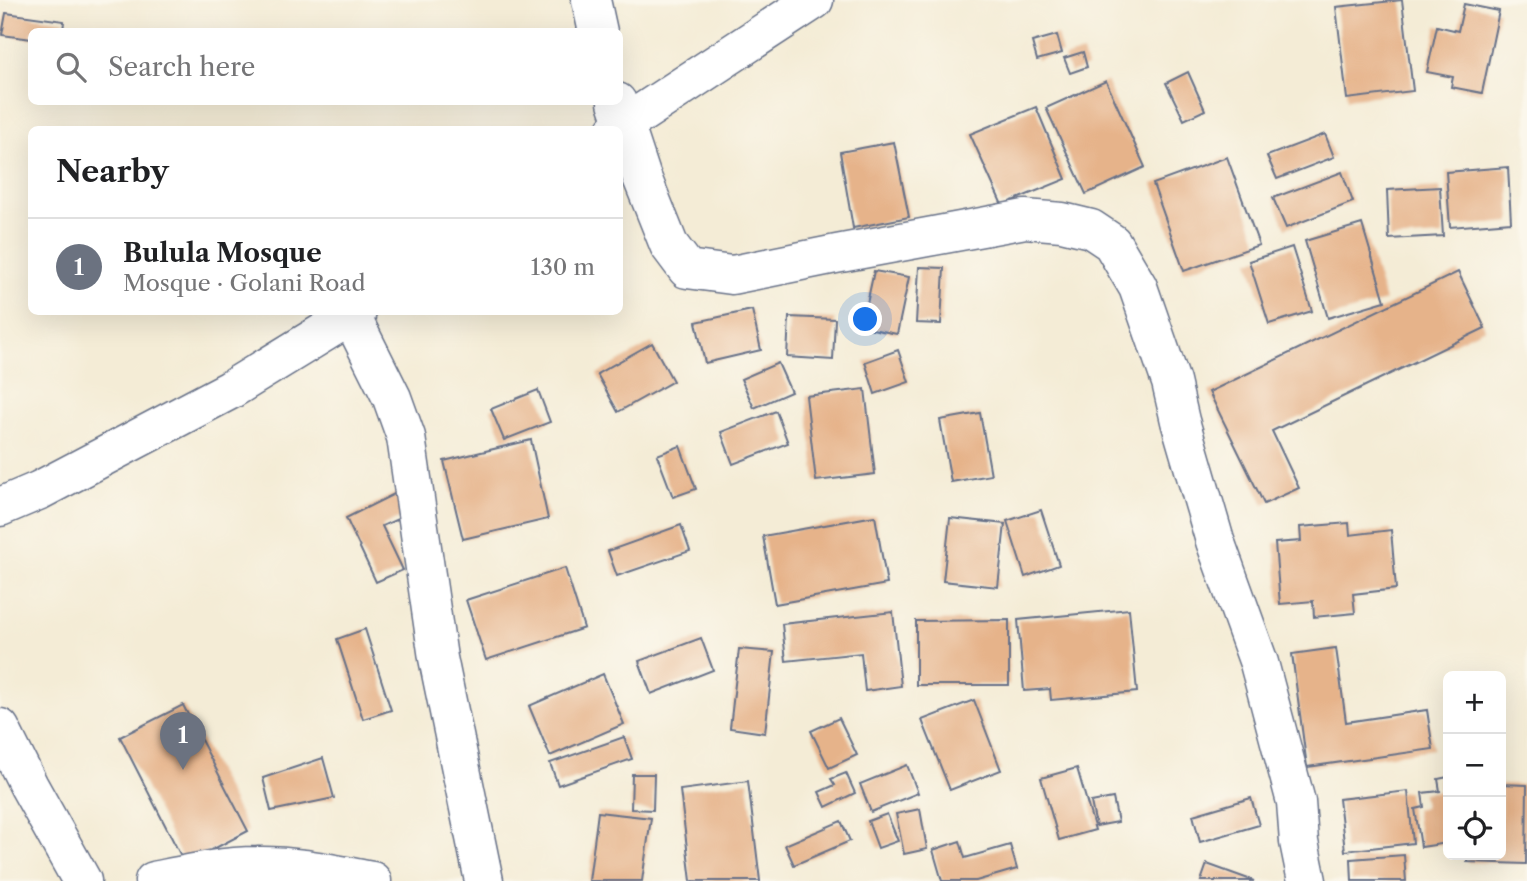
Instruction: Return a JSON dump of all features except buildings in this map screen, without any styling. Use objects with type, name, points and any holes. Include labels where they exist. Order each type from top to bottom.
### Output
[{"type":"street","points":[[591,0],[597,28]]},
{"type":"street","points":[[619,118],[814,0]]},
{"type":"street","points":[[623,128],[669,245],[687,269],[732,275],[1025,219],[1062,222],[1091,229],[1112,243],[1138,286],[1167,370],[1215,541],[1259,663],[1296,802],[1299,842],[1307,881]]},
{"type":"street","points":[[0,506],[40,490],[230,390],[352,315]]},
{"type":"street","points":[[354,315],[392,398],[406,437],[438,658],[484,881]]},
{"type":"street","points":[[0,728],[82,881]]},
{"type":"street","points":[[154,881],[207,870],[258,866],[320,871],[372,881]]},
{"type":"place","name":"Bulula Mosque","points":[[183,770]]}]
